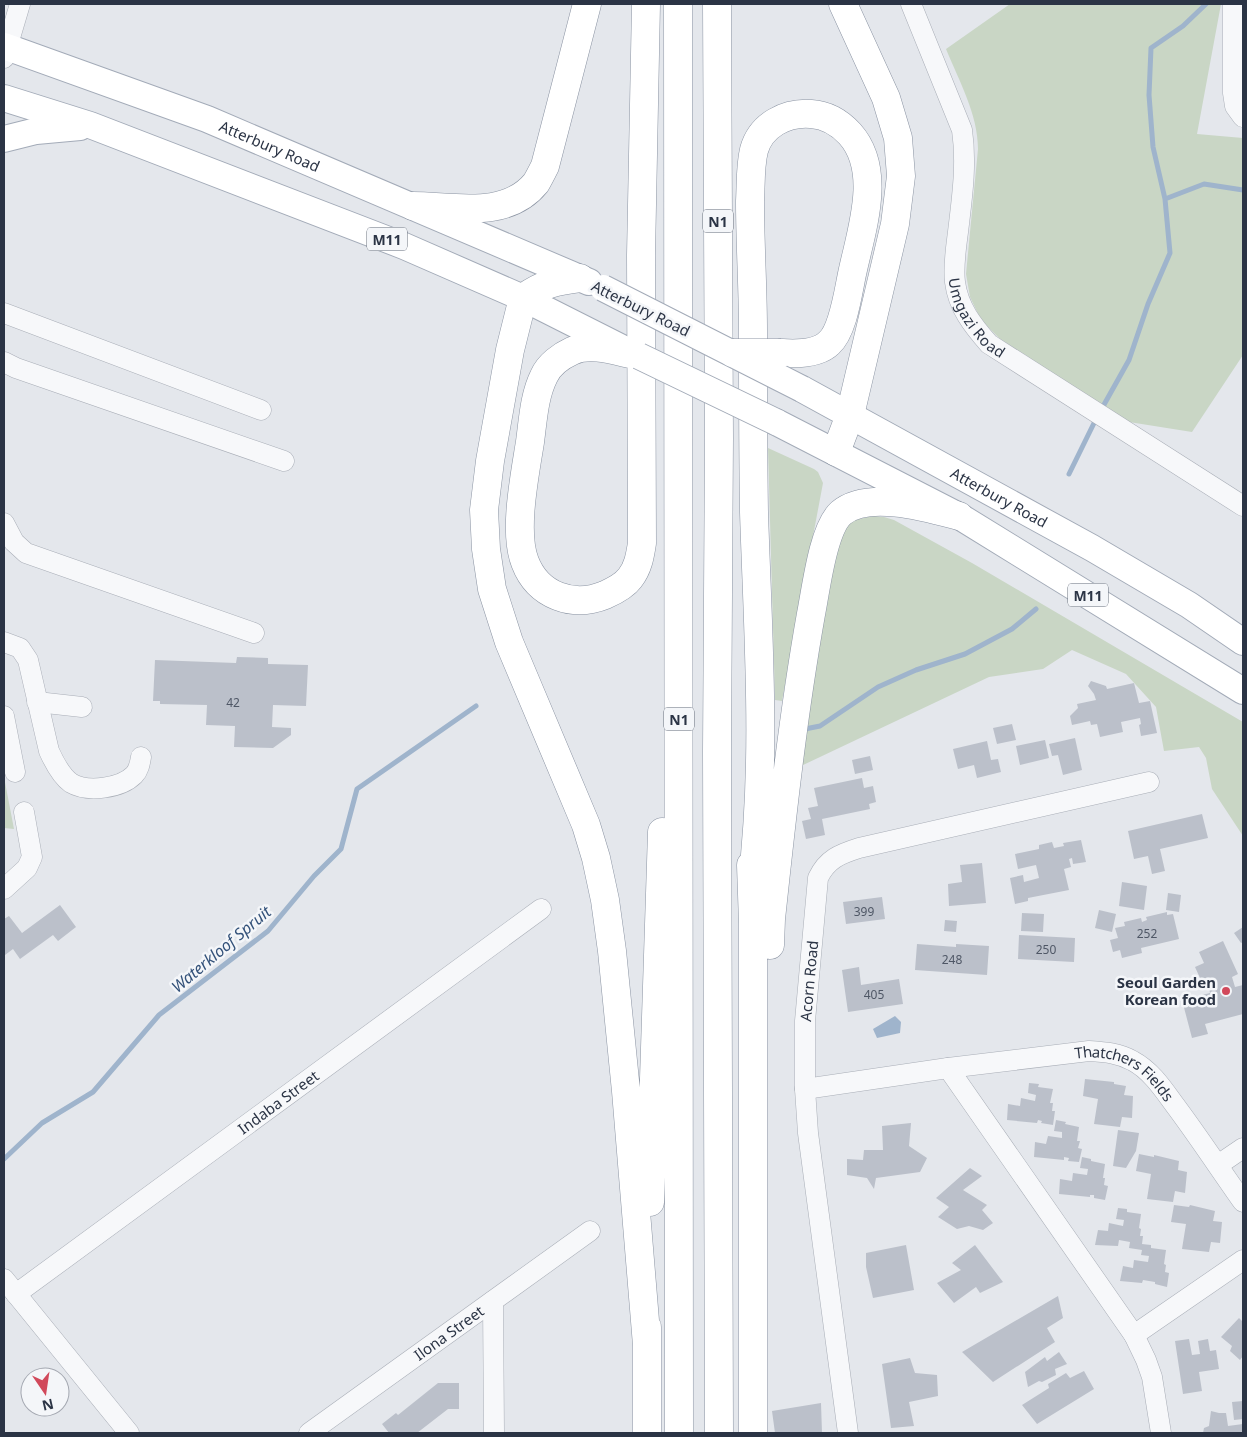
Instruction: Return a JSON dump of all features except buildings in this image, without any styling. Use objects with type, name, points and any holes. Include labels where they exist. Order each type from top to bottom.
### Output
[{"type":"highway","points":[[412,206],[482,208],[502,206],[514,201],[536,183],[545,166],[588,4]]},
{"type":"highway","points":[[638,356],[603,349],[590,341],[549,367],[543,377],[536,400],[523,491],[520,528],[525,562],[531,574],[543,588],[555,596],[584,601],[598,598],[617,590],[630,579],[638,565],[642,543],[641,255],[646,4]]},
{"type":"highway","name":"N1","points":[[678,4],[679,1433]]},
{"type":"highway","name":"N1","points":[[717,4],[719,1433]]},
{"type":"highway","points":[[836,452],[850,415],[895,224],[901,176],[898,138],[886,98],[843,4]]},
{"type":"highway","points":[[733,353],[781,353],[792,354],[817,350],[831,342],[837,334],[846,302],[861,231],[868,190],[868,172],[862,152],[854,138],[844,127],[822,115],[796,114],[783,118],[769,126],[754,150],[751,181],[754,511],[761,723],[758,833],[752,884]]},
{"type":"highway","points":[[591,283],[551,282],[523,298],[510,350],[490,461],[484,510],[486,549],[492,589],[509,642],[586,825],[596,858],[605,900],[626,1091],[647,1345]]},
{"type":"highway","points":[[719,438],[732,504],[742,587],[749,728],[752,884],[752,1433]]},
{"type":"highway","points":[[752,1138],[763,1092],[770,918],[790,744],[800,672],[826,541],[834,522],[841,514],[856,505],[888,503],[915,505],[959,516]]},
{"type":"highway","points":[[646,1433],[659,885],[665,763],[678,591]]},
{"type":"main road","name":"Atterbury Road","points":[[5,50],[207,118],[591,283],[802,389],[1092,548],[1189,605],[1243,642]]},
{"type":"main road","name":"M11","points":[[4,98],[90,126],[404,246],[523,298],[590,341]]},
{"type":"main road","points":[[4,139],[36,131],[90,126]]},
{"type":"main road","name":"M11","points":[[638,356],[776,422],[959,516],[1243,691]]},
{"type":"street","points":[[5,50],[20,4]]},
{"type":"street","name":"Umgazi Road","points":[[912,4],[962,130],[964,170],[955,256],[955,282],[962,306],[975,329],[989,344],[1243,506]]},
{"type":"street","points":[[1233,4],[1233,93],[1235,106],[1243,117]]},
{"type":"street","points":[[4,313],[261,410]]},
{"type":"street","points":[[4,362],[16,368],[284,461]]},
{"type":"street","points":[[4,523],[14,542],[26,553],[254,634]]},
{"type":"street","points":[[4,642],[20,648],[28,660],[49,751],[55,764],[71,782],[92,788],[113,786],[128,780],[139,769],[141,757]]},
{"type":"street","points":[[37,702],[82,707]]},
{"type":"street","points":[[4,716],[15,772]]},
{"type":"street","name":"Acorn Road","points":[[848,1433],[808,1133],[805,1089],[805,1021],[817,885],[822,869],[839,854],[859,848],[1149,782]]},
{"type":"street","points":[[4,889],[27,868],[32,857],[24,812]]},
{"type":"street","name":"Indaba Street","points":[[10,1286],[541,909]]},
{"type":"street","name":"Thatchers Fields","points":[[805,1089],[948,1068],[1089,1051],[1107,1052],[1122,1056],[1146,1070],[1160,1086],[1243,1202]]},
{"type":"street","points":[[948,1068],[1134,1335],[1152,1377],[1161,1433]]},
{"type":"street","points":[[1218,1165],[1243,1148]]},
{"type":"street","name":"Ilona Street","points":[[308,1433],[590,1231]]},
{"type":"street","points":[[1134,1335],[1243,1260]]},
{"type":"street","points":[[10,1286],[129,1433]]},
{"type":"street","points":[[493,1301],[494,1433]]},
{"type":"green space","points":[[1010,4],[1221,4],[1197,134],[1243,138],[1243,355],[1192,432],[1129,422],[1000,339],[981,320],[970,297],[966,274],[978,149],[977,136],[967,98],[946,49]]},
{"type":"green space","points":[[768,448],[814,469],[818,472],[823,483],[782,701],[775,700]]},
{"type":"green space","points":[[873,516],[894,520],[972,563],[1243,722],[1243,836],[1212,789],[1206,758],[1199,747],[1164,751],[1156,707],[1126,674],[1072,650],[1043,669],[989,677],[801,766],[800,725],[841,529],[855,520]]},
{"type":"green space","points":[[4,777],[14,829],[4,828]]},
{"type":"water","points":[[895,1016],[901,1022],[900,1033],[877,1038],[873,1029]]},
{"type":"waterway","points":[[1165,199],[1153,147],[1149,95],[1151,48],[1183,26],[1206,4]]},
{"type":"waterway","points":[[1101,410],[1129,360],[1148,304],[1170,253],[1165,199],[1204,184],[1243,190]]},
{"type":"waterway","points":[[1069,474],[1097,417]]},
{"type":"waterway","points":[[805,729],[820,726],[878,687],[916,670],[965,654],[1012,629],[1036,609]]},
{"type":"waterway","name":"Waterkloof Spruit","points":[[4,1159],[42,1123],[93,1092],[159,1015],[268,931],[314,876],[341,849],[357,789],[476,706]]},
{"type":"place","name":"Seoul Garden Korean food","points":[[1226,991]]}]
